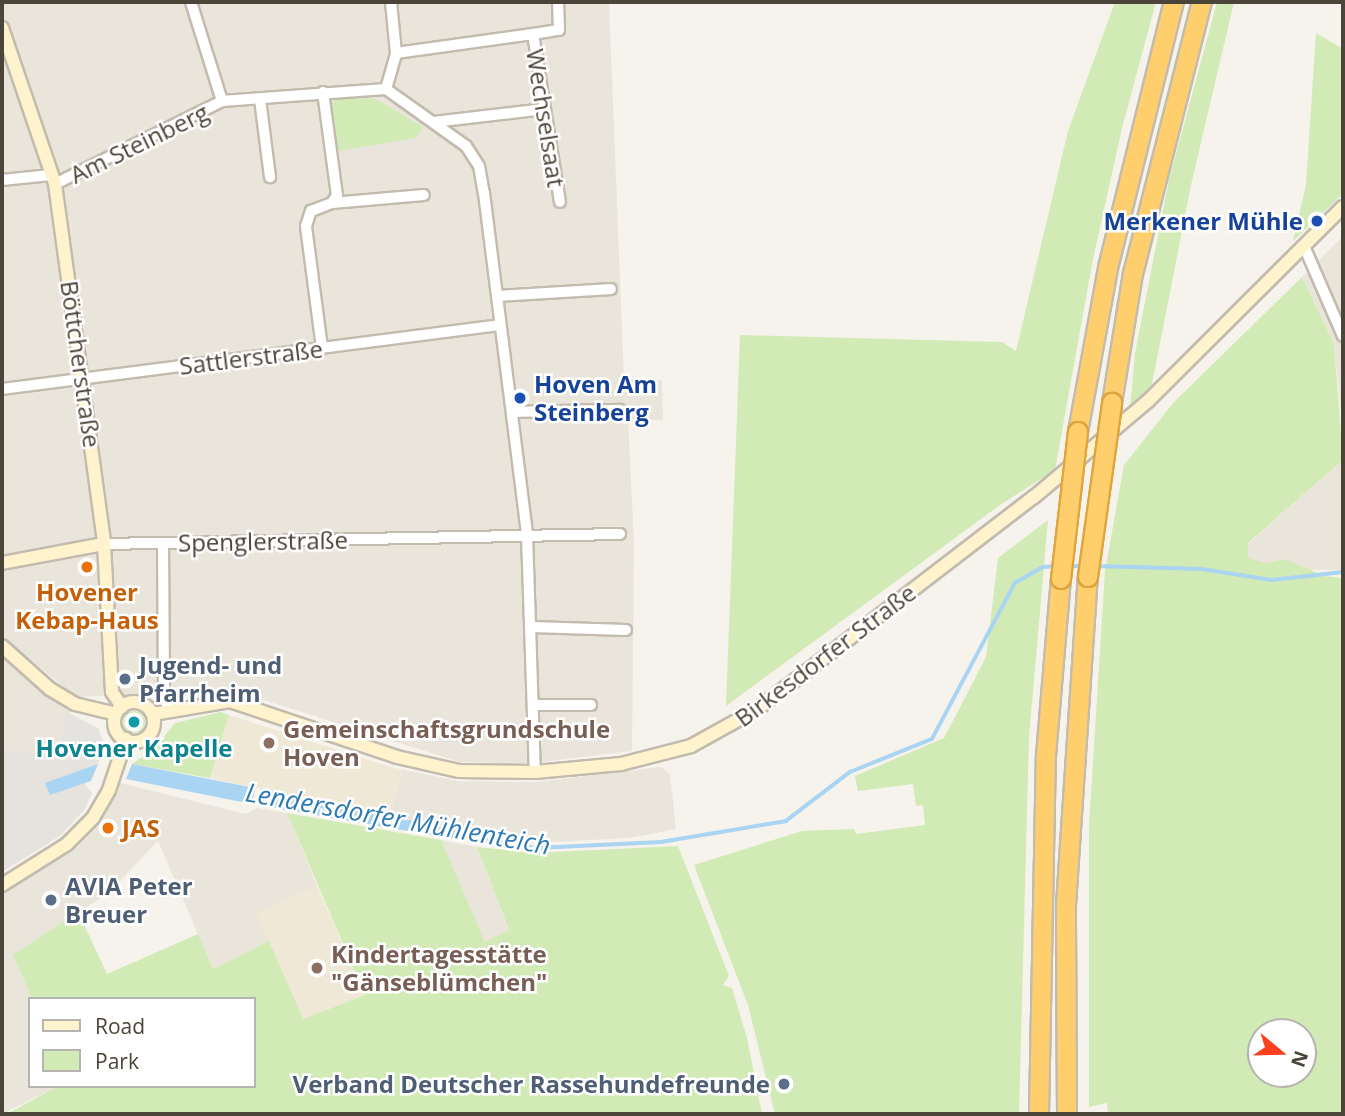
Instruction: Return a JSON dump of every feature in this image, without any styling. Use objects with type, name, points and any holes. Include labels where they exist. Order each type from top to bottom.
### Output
[{"type":"highway","points":[[1040,1114],[1046,756],[1061,579],[1078,432],[1108,268],[1174,2]]},
{"type":"highway","points":[[1067,1112],[1066,905],[1088,577],[1133,274],[1202,2]]},
{"type":"main road","name":"Böttcherstraße","points":[[2,28],[53,179],[84,379],[104,544],[112,692],[119,710]]},
{"type":"main road","name":"Birkesdorfer Straße","points":[[152,714],[169,709],[230,701],[397,757],[459,771],[535,772],[621,764],[672,752],[721,733],[757,710],[1034,496],[1148,401],[1343,207]]},
{"type":"main road","name":"Spenglerstraße","points":[[2,563],[104,544]]},
{"type":"main road","points":[[2,646],[75,704],[119,710],[139,702],[152,714],[153,727],[146,737],[126,739]]},
{"type":"main road","points":[[119,710],[115,727],[126,739]]},
{"type":"main road","points":[[2,885],[80,833],[103,803],[126,739]]},
{"type":"street","name":"Am Steinberg","points":[[191,2],[222,101]]},
{"type":"street","points":[[391,2],[397,53],[386,89],[466,146],[479,166],[527,535],[535,705],[535,772]]},
{"type":"street","name":"Wechselsaat","points":[[397,53],[559,30],[558,2]]},
{"type":"street","name":"Wechselsaat","points":[[533,34],[560,202]]},
{"type":"street","name":"Am Steinberg","points":[[53,179],[222,101],[386,89]]},
{"type":"street","points":[[323,92],[337,195],[332,203]]},
{"type":"street","points":[[260,99],[270,177]]},
{"type":"street","points":[[434,122],[544,109]]},
{"type":"street","points":[[2,180],[53,179]]},
{"type":"street","points":[[322,348],[306,226],[311,211],[332,203],[424,195]]},
{"type":"street","points":[[1304,246],[1343,336]]},
{"type":"street","points":[[498,296],[611,289]]},
{"type":"street","name":"Sattlerstraße","points":[[2,389],[499,326]]},
{"type":"street","points":[[513,412],[620,410]]},
{"type":"street","points":[[527,535],[620,534]]},
{"type":"street","name":"Spenglerstraße","points":[[104,544],[527,535]]},
{"type":"street","points":[[163,543],[164,697],[169,709]]},
{"type":"street","points":[[532,627],[626,630]]},
{"type":"street","points":[[535,705],[591,705]]},
{"type":"shaded area","points":[[2,2],[609,2],[624,379],[662,380],[663,420],[628,419],[634,542],[632,751],[532,763],[460,762],[235,691],[75,697],[2,635]]},
{"type":"shaded area","points":[[1343,236],[1343,432],[1334,344],[1302,277]]},
{"type":"shaded area","points":[[1343,460],[1343,570],[1247,569],[1248,544]]},
{"type":"shaded area","points":[[2,656],[47,695],[71,709],[61,734],[61,755],[2,750]]},
{"type":"shaded area","points":[[69,713],[98,728],[104,743],[98,764],[70,775],[61,755],[61,734]]},
{"type":"shaded area","name":"Gemeinschaftsgrundschule Hoven","points":[[229,715],[403,771],[389,816],[210,778]]},
{"type":"shaded area","points":[[2,750],[61,755],[92,793],[85,809],[60,836],[2,872]]},
{"type":"shaded area","points":[[661,767],[670,774],[676,829],[629,838],[534,843],[389,816],[403,771],[395,768],[458,781],[536,782]]},
{"type":"shaded area","points":[[120,783],[246,814],[257,808],[287,813],[317,886],[257,914],[269,941],[213,969],[158,841],[107,894],[13,955],[31,997],[28,997],[28,1088],[54,1088],[2,1114],[2,892],[73,851],[102,822]]},
{"type":"shaded area","points":[[441,840],[477,847],[509,931],[485,943]]},
{"type":"shaded area","name":"Kindertagesstätte \"Gänseblümchen\"","points":[[317,886],[365,995],[303,1019],[256,914]]},
{"type":"green space","points":[[1115,2],[1156,2],[1122,128],[1093,259],[1055,470],[1000,505],[726,706],[740,335],[1002,342],[1016,351],[1068,131]]},
{"type":"green space","points":[[1217,2],[1234,2],[1191,185],[1152,384],[1130,409],[1135,353],[1169,180]]},
{"type":"green space","points":[[1316,33],[1343,49],[1343,194],[1293,241],[1306,185]]},
{"type":"green space","points":[[341,97],[376,99],[423,127],[416,138],[338,151],[330,104]]},
{"type":"green space","points":[[1302,277],[1334,344],[1343,460],[1248,543],[1248,558],[1266,563],[1285,559],[1325,576],[1343,578],[1343,1114],[1108,1114],[1107,1103],[1089,1107],[1089,826],[1105,571],[1124,465],[1174,402]]},
{"type":"green space","points":[[1048,520],[1029,737],[1019,1114],[775,1114],[748,1005],[694,865],[802,831],[854,829],[856,834],[925,825],[923,805],[916,806],[913,784],[858,791],[855,776],[944,738],[986,657],[998,558]]},
{"type":"green space","points":[[134,711],[142,714],[145,722],[142,730],[134,733],[126,730],[123,722],[126,714]]},
{"type":"green space","points":[[221,712],[229,715],[210,778],[132,764],[154,749],[175,723]]},
{"type":"green space","points":[[287,813],[441,840],[485,942],[509,930],[477,847],[533,853],[678,846],[729,976],[723,985],[732,988],[747,1038],[762,1114],[7,1114],[54,1088],[256,1088],[256,997],[31,997],[13,955],[78,912],[107,974],[198,934],[213,969],[269,941],[303,1019],[365,995]]},
{"type":"water","points":[[98,764],[91,781],[50,795],[45,783]]},
{"type":"water","points":[[132,764],[255,788],[252,804],[126,779]]},
{"type":"water","points":[[261,789],[467,832],[465,841],[258,805]]},
{"type":"waterway","name":"Lendersdorfer Mühlenteich","points":[[464,836],[536,848],[661,842],[786,821],[850,772],[932,739],[1015,583],[1043,567],[1057,566]]},
{"type":"waterway","name":"Lendersdorfer Mühlenteich","points":[[1068,566],[1085,566]]},
{"type":"waterway","name":"Lendersdorfer Mühlenteich","points":[[1096,566],[1202,569],[1272,580],[1343,572]]},
{"type":"place","name":"Merkener Mühle","points":[[1317,221]]},
{"type":"place","name":"Hoven Am Steinberg","points":[[520,398]]},
{"type":"place","name":"Hovener Kebap-Haus","points":[[87,567]]},
{"type":"place","name":"Jugend- und Pfarrheim","points":[[125,679]]},
{"type":"place","name":"Hovener Kapelle","points":[[134,722]]},
{"type":"place","name":"Gemeinschaftsgrundschule Hoven","points":[[269,743]]},
{"type":"place","name":"JAS","points":[[108,828]]},
{"type":"place","name":"AVIA Peter Breuer","points":[[51,900]]},
{"type":"place","name":"Kindertagesstätte \"Gänseblümchen\"","points":[[317,968]]},
{"type":"place","name":"Verband Deutscher Rassehundefreunde","points":[[784,1084]]}]
